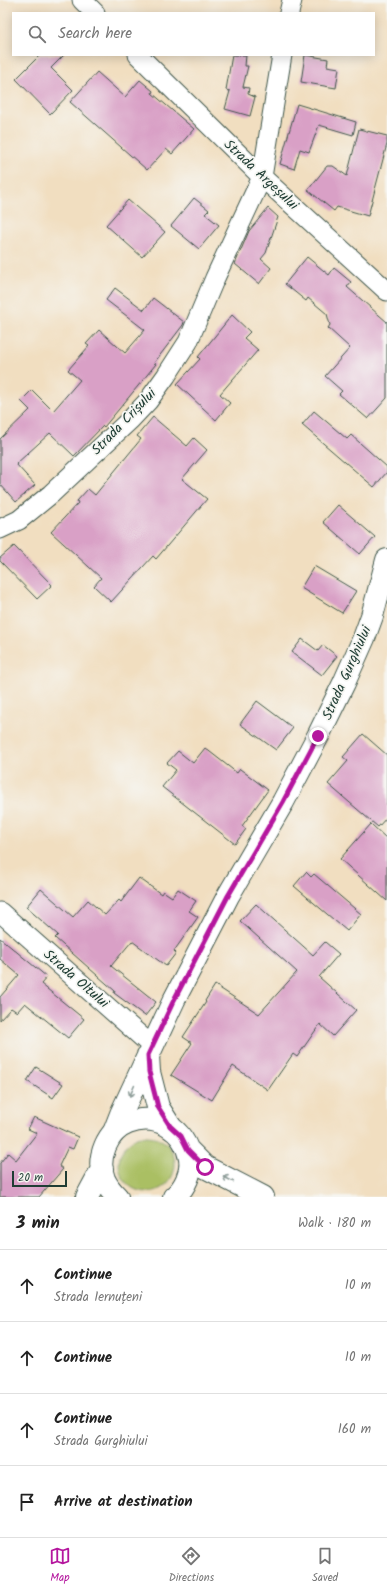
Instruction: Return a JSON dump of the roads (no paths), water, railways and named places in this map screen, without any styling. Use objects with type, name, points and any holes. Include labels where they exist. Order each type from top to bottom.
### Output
[{"type":"main road","name":"Strada Gurghiului","points":[[102,1169],[102,1156],[106,1143],[114,1132],[174,1000],[224,903],[283,802],[338,696],[364,638],[379,593],[387,560]]},
{"type":"main road","points":[[150,1051],[149,1072],[158,1107],[170,1126],[181,1136],[188,1150],[190,1162],[189,1174],[184,1186],[174,1197]]},
{"type":"main road","points":[[114,1132],[127,1123],[141,1119],[157,1120],[170,1126]]},
{"type":"main road","points":[[188,1150],[205,1167],[263,1197]]},
{"type":"main road","points":[[87,1197],[102,1169]]},
{"type":"main road","points":[[102,1169],[107,1184],[116,1197]]},
{"type":"street","points":[[82,0],[94,12]]},
{"type":"street","points":[[290,12],[292,0]]},
{"type":"street","name":"Strada Argeșului","points":[[139,56],[262,177],[387,291]]},
{"type":"street","name":"Strada Crișului","points":[[0,529],[19,520],[131,419],[148,401],[188,342],[221,264],[262,177],[282,56]]},
{"type":"street","name":"Strada Oltului","points":[[0,912],[150,1051]]}]
